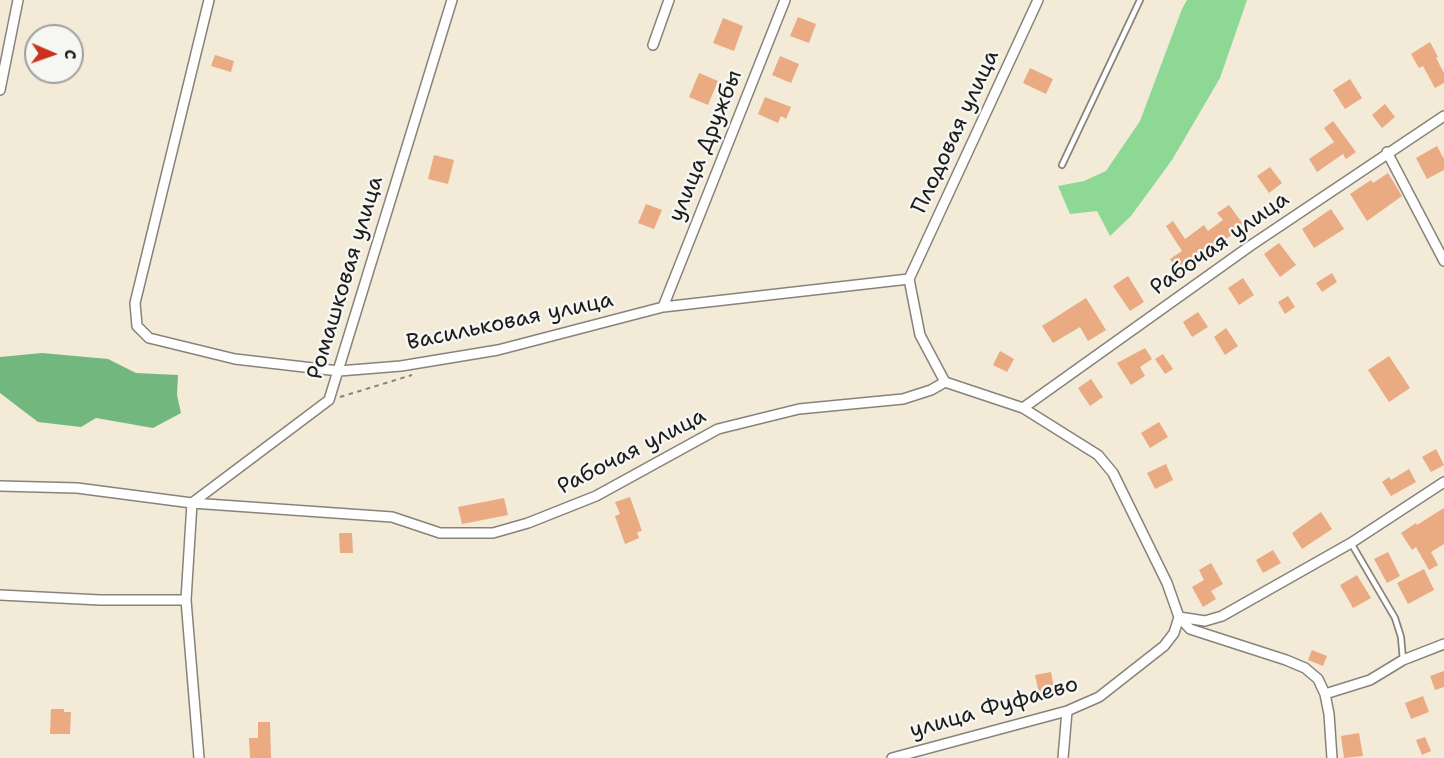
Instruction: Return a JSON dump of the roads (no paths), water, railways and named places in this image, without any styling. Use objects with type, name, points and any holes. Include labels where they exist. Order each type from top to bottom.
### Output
[{"type":"street","points":[[0,90],[3,56],[18,0]]},
{"type":"street","name":"Васильковая улица","points":[[209,0],[135,303],[137,326],[148,338],[235,359],[339,371],[401,366],[498,350],[663,307],[909,279]]},
{"type":"street","name":"Ромашковая улица","points":[[192,503],[329,400],[452,0]]},
{"type":"street","points":[[653,45],[669,0]]},
{"type":"street","name":"улица Дружбы","points":[[663,307],[785,0]]},
{"type":"street","name":"Плодовая улица","points":[[909,279],[1038,0]]},
{"type":"street","name":"Рабочая улица","points":[[1023,408],[1250,246],[1444,116]]},
{"type":"street","points":[[1388,152],[1444,261]]},
{"type":"street","points":[[909,279],[920,335],[945,382],[1023,408],[1098,455],[1113,473],[1167,583],[1179,616],[1190,629],[1256,649],[1305,668],[1318,679],[1325,694],[1329,714],[1332,758]]},
{"type":"street","name":"Рабочая улица","points":[[0,486],[77,488],[192,503],[392,517],[440,533],[493,533],[528,523],[596,496],[718,429],[799,409],[903,399],[931,390],[945,382]]},
{"type":"street","points":[[1179,616],[1205,621],[1222,616],[1351,543],[1444,482]]},
{"type":"street","points":[[192,503],[186,600],[199,758]]},
{"type":"street","points":[[0,595],[100,600],[186,600]]},
{"type":"street","name":"улица Фуфаево","points":[[892,758],[1067,711],[1099,696],[1164,646],[1174,633],[1179,616]]},
{"type":"street","points":[[1325,694],[1370,680],[1403,660],[1444,644]]},
{"type":"street","points":[[1063,758],[1067,711]]},
{"type":"lane","points":[[1062,165],[1140,0]]},
{"type":"lane","points":[[1351,543],[1395,618],[1401,637],[1403,660]]}]
